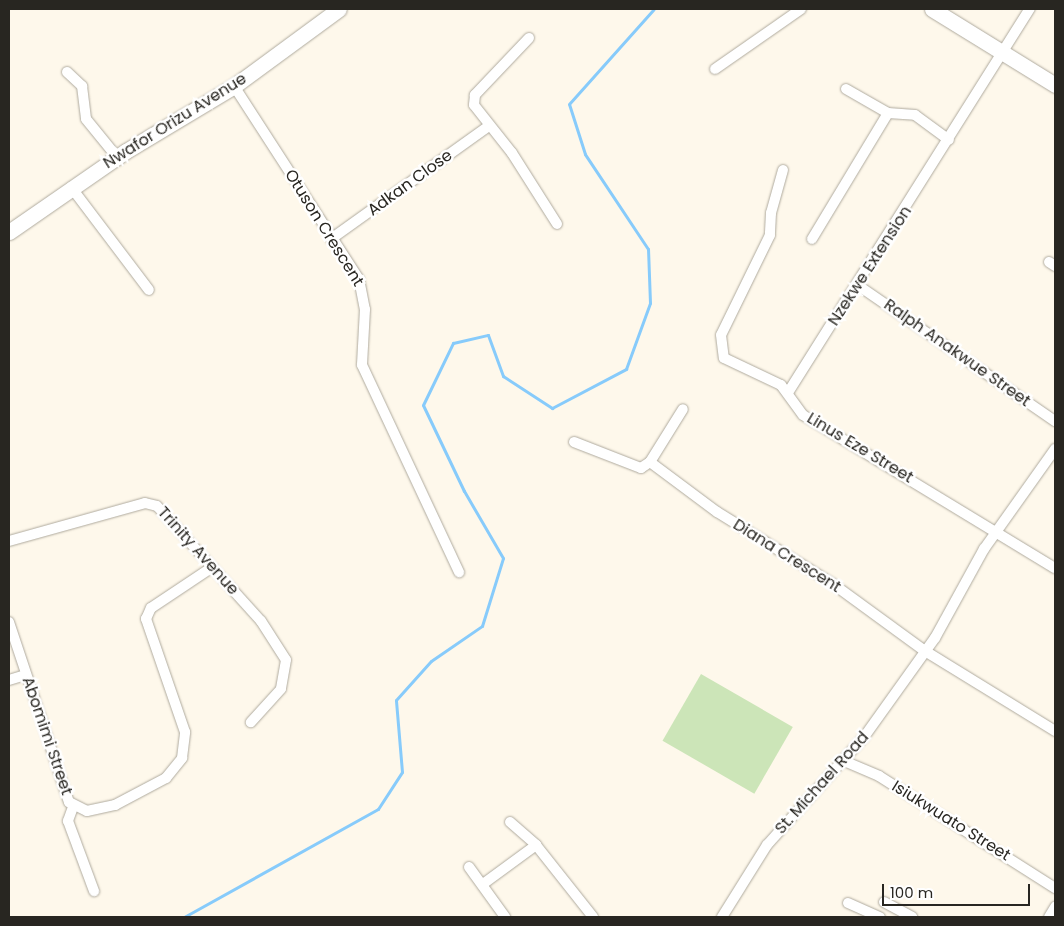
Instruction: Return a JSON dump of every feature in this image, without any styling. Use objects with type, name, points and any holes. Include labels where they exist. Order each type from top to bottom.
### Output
[{"type":"street","name":"Nwafor Orizu Avenue","points":[[9,232],[71,187],[117,157],[234,86],[339,9]]},
{"type":"street","points":[[715,70],[801,9]]},
{"type":"street","points":[[932,9],[1055,85]]},
{"type":"street","name":"Nzekwe Extension","points":[[789,391],[858,286],[1030,9]]},
{"type":"street","points":[[529,38],[475,95],[476,111],[512,153],[557,224]]},
{"type":"street","points":[[68,72],[82,86],[86,119],[117,157]]},
{"type":"street","name":"Otuson Crescent","points":[[234,86],[363,288],[360,354],[368,380],[459,572]]},
{"type":"street","points":[[846,89],[888,113],[915,115],[949,140]]},
{"type":"street","points":[[812,239],[888,113]]},
{"type":"street","name":"Adkan Close","points":[[331,239],[489,126]]},
{"type":"street","points":[[783,170],[771,213],[770,235],[719,344],[724,358],[789,391]]},
{"type":"street","points":[[71,187],[149,290]]},
{"type":"street","name":"Ralph Anakwue Street","points":[[858,286],[1055,421]]},
{"type":"street","name":"Linus Eze Street","points":[[789,391],[803,415],[998,530],[1055,568]]},
{"type":"street","points":[[574,442],[637,468],[650,462],[683,409]]},
{"type":"street","name":"St. Michael Road","points":[[722,917],[767,845],[844,761],[925,651],[998,530],[1055,449]]},
{"type":"street","name":"Diana Crescent","points":[[650,462],[717,512],[833,584],[925,651],[1055,731]]},
{"type":"street","name":"Trinity Avenue","points":[[9,541],[149,502],[162,509],[211,568],[261,621],[286,660],[281,689],[251,722]]},
{"type":"street","name":"Abomimi Street","points":[[9,622],[25,675],[73,807],[88,811],[151,788],[166,778],[182,758],[185,732],[146,619],[151,608],[211,568]]},
{"type":"street","points":[[9,680],[25,675]]},
{"type":"street","name":"Isiukwuato Street","points":[[844,761],[879,776],[1055,888]]},
{"type":"street","points":[[73,807],[68,821],[94,891]]},
{"type":"street","points":[[510,822],[536,845],[588,916]]},
{"type":"street","points":[[483,884],[536,845]]},
{"type":"street","points":[[469,867],[506,917]]},
{"type":"street","points":[[848,903],[880,917]]},
{"type":"street","points":[[887,917],[888,904],[912,917]]},
{"type":"street","points":[[1049,917],[1055,907]]},
{"type":"green space","points":[[701,674],[793,727],[754,794],[662,741]]},
{"type":"waterway","points":[[184,917],[378,809],[402,772],[396,700],[431,661],[482,626],[503,558],[464,491],[423,405],[453,343],[488,335],[503,376],[552,408],[626,369],[650,303],[648,249],[585,154],[569,104],[654,9]]}]
